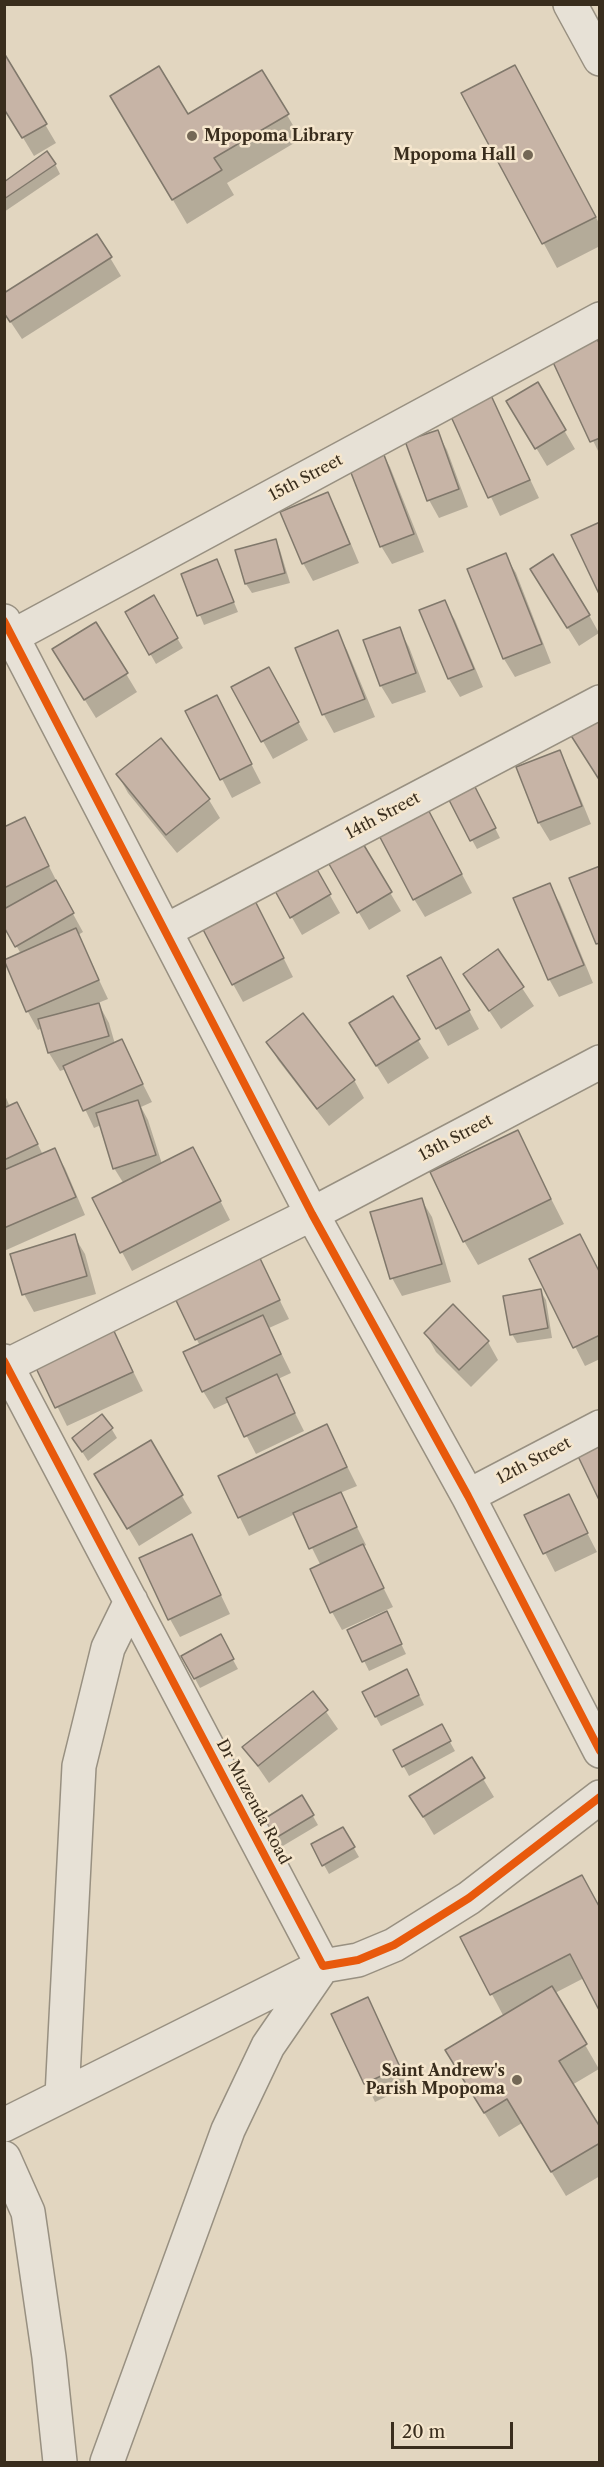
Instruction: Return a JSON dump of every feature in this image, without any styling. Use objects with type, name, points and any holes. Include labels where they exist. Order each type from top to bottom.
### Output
[{"type":"street","points":[[570,4],[600,59]]},
{"type":"street","name":"15th Street","points":[[9,629],[600,319]]},
{"type":"street","points":[[9,629],[312,1214],[468,1496],[600,1751]]},
{"type":"street","name":"14th Street","points":[[166,930],[600,702]]},
{"type":"street","name":"13th Street","points":[[5,1365],[312,1214],[600,1062]]},
{"type":"street","name":"Dr Muzenda Road","points":[[5,1365],[324,1966]]},
{"type":"street","name":"12th Street","points":[[468,1496],[600,1427]]},
{"type":"street","points":[[63,2096],[79,1766],[108,1648],[131,1601]]},
{"type":"street","points":[[4,2125],[324,1966],[358,1960],[394,1945],[469,1899],[600,1797]]},
{"type":"street","points":[[107,2463],[228,2130],[268,2046],[324,1966]]},
{"type":"street","points":[[4,2158],[28,2212],[49,2357],[60,2463]]},
{"type":"building","points":[[4,53],[47,124],[22,138],[4,109]]},
{"type":"building","name":"Mpopoma Hall","points":[[515,65],[596,217],[542,244],[461,93]]},
{"type":"building","name":"Mpopoma Library","points":[[159,66],[188,114],[262,70],[289,114],[214,158],[222,170],[172,200],[110,96]]},
{"type":"building","points":[[47,151],[56,164],[4,199],[4,182]]},
{"type":"building","points":[[97,234],[112,257],[10,322],[4,313],[4,293]]},
{"type":"building","points":[[597,339],[600,345],[600,438],[590,442],[552,360]]},
{"type":"building","points":[[538,382],[566,430],[535,449],[506,401]]},
{"type":"building","points":[[489,391],[530,480],[488,498],[448,410]]},
{"type":"building","points":[[438,430],[459,489],[427,501],[405,441]]},
{"type":"building","points":[[381,447],[414,534],[380,547],[346,460]]},
{"type":"building","points":[[328,492],[350,544],[302,564],[280,512]]},
{"type":"building","points":[[600,522],[600,596],[571,535]]},
{"type":"building","points":[[276,539],[285,573],[245,584],[235,550]]},
{"type":"building","points":[[506,553],[542,644],[503,659],[467,569]]},
{"type":"building","points":[[553,554],[590,615],[567,628],[530,569]]},
{"type":"building","points":[[217,559],[234,602],[197,616],[181,574]]},
{"type":"building","points":[[154,595],[178,638],[149,655],[125,612]]},
{"type":"building","points":[[445,600],[474,669],[448,679],[419,610]]},
{"type":"building","points":[[96,622],[128,673],[84,700],[52,649]]},
{"type":"building","points":[[400,627],[416,673],[380,686],[363,640]]},
{"type":"building","points":[[338,630],[365,699],[322,715],[295,648]]},
{"type":"building","points":[[269,667],[299,722],[261,742],[231,687]]},
{"type":"building","points":[[217,695],[252,764],[220,780],[185,711]]},
{"type":"building","points":[[600,718],[600,781],[570,734]]},
{"type":"building","points":[[161,738],[210,799],[166,835],[116,774]]},
{"type":"building","points":[[560,750],[582,806],[538,823],[516,767]]},
{"type":"building","points":[[474,785],[496,828],[470,841],[448,798]]},
{"type":"building","points":[[422,798],[462,874],[413,900],[373,824]]},
{"type":"building","points":[[25,817],[49,866],[4,888],[4,827]]},
{"type":"building","points":[[359,837],[392,892],[357,913],[325,857]]},
{"type":"building","points":[[310,857],[331,894],[290,918],[269,880]]},
{"type":"building","points":[[600,866],[600,943],[596,944],[569,878]]},
{"type":"building","points":[[56,880],[74,913],[15,947],[4,927],[4,909]]},
{"type":"building","points":[[550,883],[584,965],[548,980],[513,898]]},
{"type":"building","points":[[250,891],[284,958],[232,985],[197,918]]},
{"type":"building","points":[[76,928],[99,980],[26,1012],[4,960]]},
{"type":"building","points":[[498,949],[524,987],[489,1011],[463,974]]},
{"type":"building","points":[[441,957],[470,1010],[436,1029],[407,976]]},
{"type":"building","points":[[393,996],[420,1039],[376,1066],[349,1023]]},
{"type":"building","points":[[99,1003],[109,1036],[48,1053],[38,1019]]},
{"type":"building","points":[[303,1013],[355,1080],[317,1109],[266,1042]]},
{"type":"building","points":[[122,1039],[143,1084],[83,1111],[63,1066]]},
{"type":"building","points":[[138,1100],[156,1155],[113,1169],[96,1113]]},
{"type":"building","points":[[17,1102],[38,1144],[4,1160],[4,1108]]},
{"type":"building","points":[[518,1130],[551,1199],[463,1242],[430,1172]]},
{"type":"building","points":[[193,1147],[221,1201],[120,1253],[92,1198]]},
{"type":"building","points":[[55,1148],[76,1197],[4,1228],[4,1170]]},
{"type":"building","points":[[422,1198],[442,1264],[390,1279],[370,1212]]},
{"type":"building","points":[[75,1234],[87,1276],[22,1295],[10,1254]]},
{"type":"building","points":[[580,1234],[600,1273],[600,1335],[573,1348],[529,1259]]},
{"type":"building","points":[[256,1250],[280,1300],[195,1340],[171,1290]]},
{"type":"building","points":[[541,1289],[548,1328],[510,1335],[503,1296]]},
{"type":"building","points":[[453,1304],[489,1341],[459,1370],[424,1333]]},
{"type":"building","points":[[263,1315],[281,1354],[202,1392],[183,1352]]},
{"type":"building","points":[[113,1329],[133,1372],[55,1408],[35,1366]]},
{"type":"building","points":[[277,1374],[295,1413],[244,1437],[226,1398]]},
{"type":"building","points":[[102,1414],[113,1428],[82,1452],[72,1438]]},
{"type":"building","points":[[327,1424],[347,1467],[238,1518],[218,1476]]},
{"type":"building","points":[[600,1438],[600,1502],[575,1450]]},
{"type":"building","points":[[151,1440],[183,1495],[127,1529],[94,1474]]},
{"type":"building","points":[[341,1492],[357,1527],[309,1549],[293,1513]]},
{"type":"building","points":[[569,1494],[588,1533],[543,1554],[524,1515]]},
{"type":"building","points":[[192,1534],[221,1595],[168,1620],[139,1558]]},
{"type":"building","points":[[363,1544],[384,1588],[330,1613],[310,1569]]},
{"type":"building","points":[[387,1611],[402,1644],[362,1662],[347,1630]]},
{"type":"building","points":[[221,1634],[234,1659],[194,1679],[181,1656]]},
{"type":"building","points":[[407,1669],[419,1695],[375,1717],[362,1692]]},
{"type":"building","points":[[313,1691],[328,1710],[258,1766],[242,1747]]},
{"type":"building","points":[[442,1724],[451,1741],[402,1767],[393,1750]]},
{"type":"building","points":[[472,1757],[485,1778],[423,1817],[409,1796]]},
{"type":"building","points":[[302,1795],[314,1815],[264,1845],[253,1826]]},
{"type":"building","points":[[343,1827],[355,1847],[322,1866],[311,1844]]},
{"type":"building","points":[[582,1875],[600,1908],[600,2012],[570,1954],[490,1995],[460,1937]]},
{"type":"building","name":"Saint Andrew's Parish Mpopoma","points":[[552,1986],[587,2044],[559,2061],[600,2127],[600,2143],[551,2172],[507,2099],[484,2113],[445,2050]]},
{"type":"building","points":[[368,1997],[400,2067],[364,2084],[331,2014]]},
{"type":"cycle path","points":[[4,621],[312,1214],[468,1496],[600,1751]]},
{"type":"cycle path","points":[[4,1361],[323,1966],[358,1960],[394,1945],[469,1898],[600,1797]]},
{"type":"place","name":"Mpopoma Library","points":[[192,136]]},
{"type":"place","name":"Mpopoma Hall","points":[[528,155]]},
{"type":"place","name":"Saint Andrew's Parish Mpopoma","points":[[517,2080]]}]
